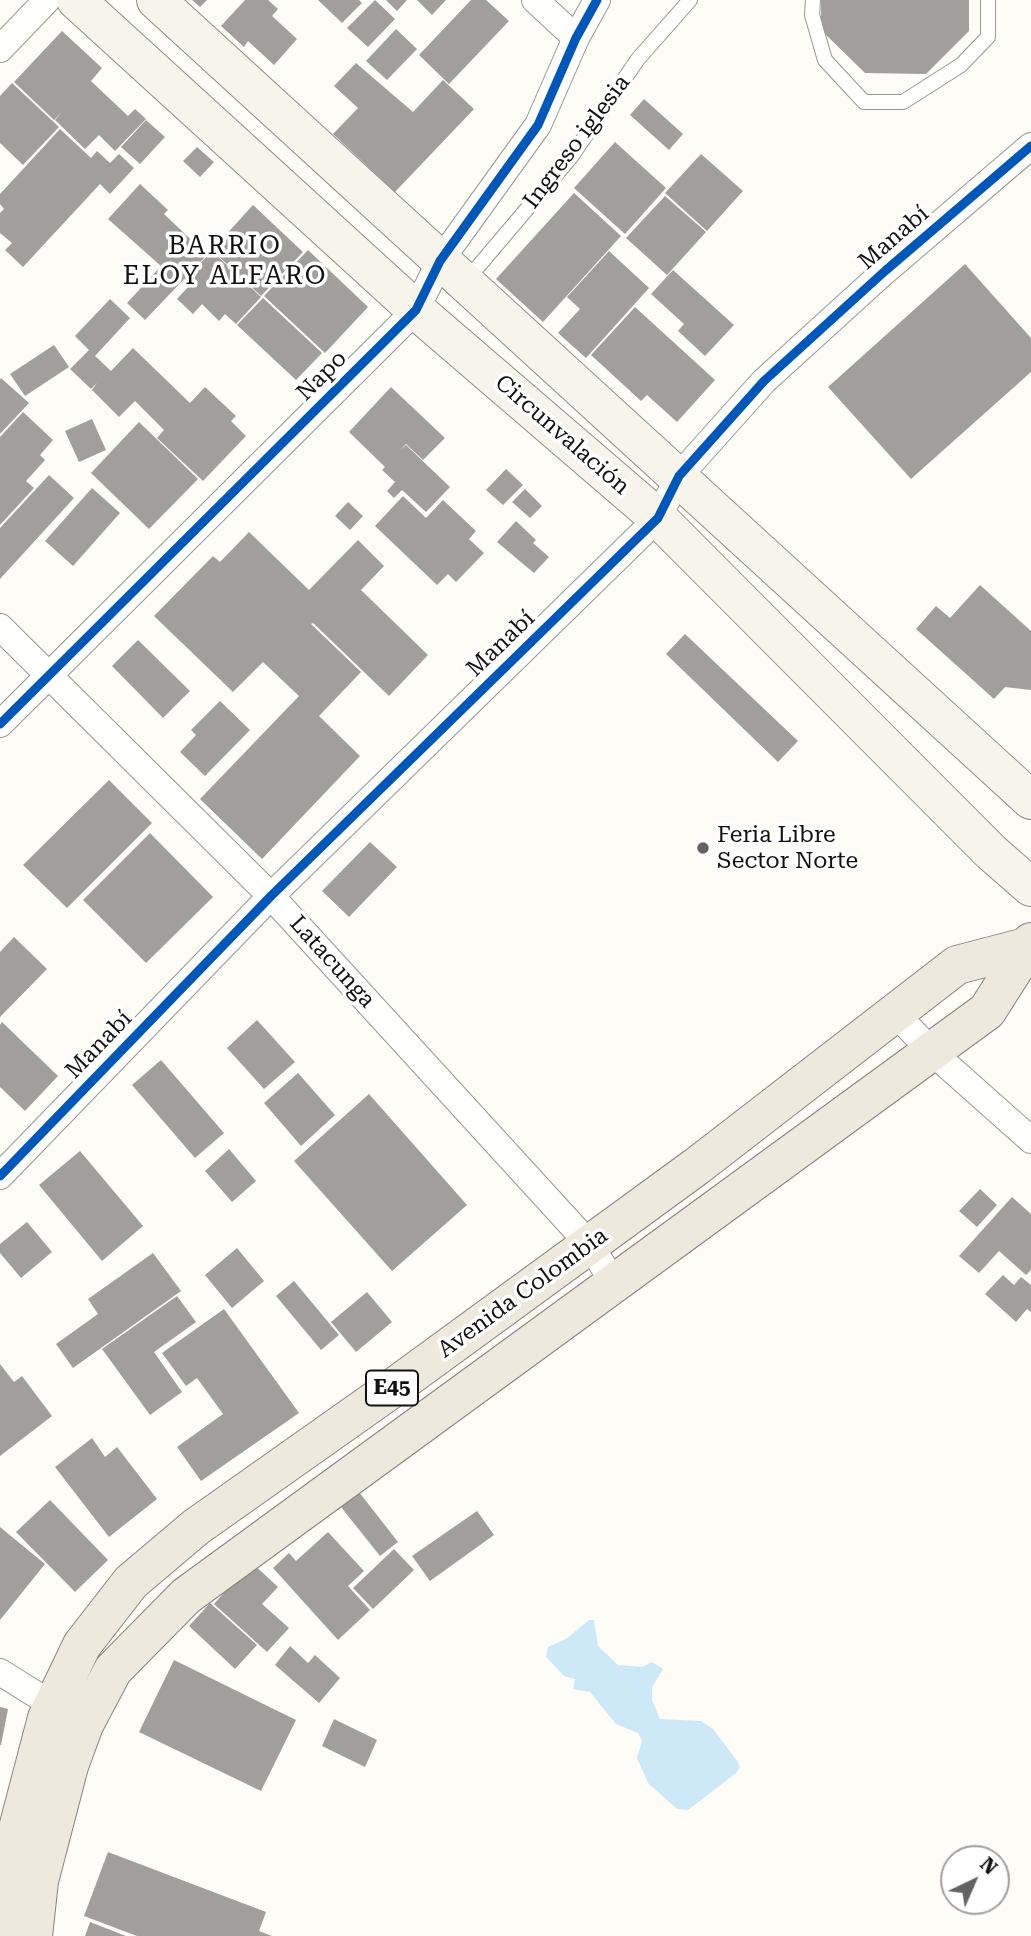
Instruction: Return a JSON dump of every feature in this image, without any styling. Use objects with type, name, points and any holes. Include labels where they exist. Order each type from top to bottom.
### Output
[{"type":"main road","name":"Circunvalación","points":[[76,0],[416,310],[658,517],[991,852],[1031,887]]},
{"type":"main road","name":"Circunvalación","points":[[156,0],[1031,800]]},
{"type":"main road","name":"Avenida Colombia","points":[[33,1936],[38,1881],[69,1766],[69,1715],[82,1645],[131,1582],[195,1527],[590,1245],[957,965],[1028,945]]},
{"type":"main road","name":"Avenida Colombia","points":[[0,1932],[6,1874],[47,1718],[69,1715],[186,1597],[987,1011],[1028,945]]},
{"type":"street","points":[[0,49],[47,0]]},
{"type":"street","points":[[535,0],[576,38]]},
{"type":"street","name":"Napo","points":[[0,724],[452,272],[538,125],[576,38],[597,0]]},
{"type":"street","name":"Manabí","points":[[0,1176],[271,895],[658,517],[679,476],[764,381],[885,271],[1031,146]]},
{"type":"street","name":"Latacunga","points":[[0,627],[271,895],[590,1245],[615,1285]]},
{"type":"street","points":[[895,1013],[932,1052],[1031,1140]]},
{"type":"street","points":[[0,1672],[69,1715]]},
{"type":"lane","name":"Ingreso iglesia","points":[[452,272],[571,157],[638,59],[690,0]]},
{"type":"lane","points":[[813,0],[812,15],[825,60],[864,102],[903,102],[961,65],[988,37],[988,0]]},
{"type":"water","points":[[589,1620],[594,1620],[598,1646],[618,1665],[642,1667],[652,1662],[663,1669],[652,1687],[652,1700],[660,1719],[701,1721],[713,1729],[738,1762],[740,1767],[736,1773],[688,1810],[677,1809],[648,1783],[637,1758],[642,1741],[638,1733],[616,1724],[590,1692],[573,1689],[575,1679],[564,1676],[546,1657],[548,1647],[566,1639]]},
{"type":"building","points":[[192,0],[207,0],[200,7]]},
{"type":"building","points":[[245,0],[268,0],[278,9],[272,16],[297,39],[274,65],[248,41],[244,47],[221,26]]},
{"type":"building","points":[[318,0],[359,0],[362,3],[342,23]]},
{"type":"building","points":[[375,0],[395,19],[368,47],[347,28]]},
{"type":"building","points":[[386,0],[407,0],[397,11]]},
{"type":"building","points":[[417,0],[446,0],[432,15]]},
{"type":"building","points":[[471,0],[486,0],[509,21],[449,84],[419,55]]},
{"type":"building","points":[[821,0],[969,0],[969,31],[926,74],[865,73],[821,30]]},
{"type":"building","points":[[396,29],[417,49],[387,80],[366,61]]},
{"type":"building","points":[[62,31],[102,68],[91,81],[128,116],[135,109],[146,119],[115,151],[99,135],[85,149],[55,120],[63,111],[54,120],[14,82]]},
{"type":"building","points":[[356,63],[413,112],[443,80],[474,109],[395,192],[333,134],[358,108],[334,86]]},
{"type":"building","points":[[12,83],[59,127],[23,165],[0,143],[0,96]]},
{"type":"building","points":[[644,99],[683,134],[669,150],[630,115]]},
{"type":"building","points":[[146,120],[165,137],[140,164],[121,147]]},
{"type":"building","points":[[60,129],[91,158],[97,151],[110,163],[119,154],[134,168],[110,194],[100,184],[23,267],[5,250],[12,243],[0,233],[0,213],[4,209],[0,204],[0,194]]},
{"type":"building","points":[[615,142],[666,188],[625,234],[574,188]]},
{"type":"building","points":[[197,147],[214,162],[200,177],[183,161]]},
{"type":"building","points":[[701,154],[743,191],[707,231],[665,193]]},
{"type":"building","points":[[140,184],[168,210],[164,214],[207,255],[145,320],[127,303],[161,266],[108,219]]},
{"type":"building","points":[[574,193],[621,236],[543,322],[496,279]]},
{"type":"building","points":[[665,196],[706,232],[667,275],[626,238]]},
{"type":"building","points":[[253,205],[303,252],[261,296],[212,250]]},
{"type":"building","points":[[308,250],[368,307],[325,353],[264,296]]},
{"type":"building","points":[[212,251],[261,297],[236,324],[225,314],[219,321],[202,304],[193,314],[177,299],[188,287],[182,282]]},
{"type":"building","points":[[609,251],[649,288],[586,358],[558,333],[580,309],[567,297]]},
{"type":"building","points":[[965,264],[1031,338],[1031,372],[911,479],[828,387]]},
{"type":"building","points":[[673,270],[734,325],[705,356],[678,331],[684,324],[651,294]]},
{"type":"building","points":[[263,298],[322,353],[296,380],[237,325]]},
{"type":"building","points":[[110,299],[130,318],[95,356],[111,371],[133,348],[190,403],[205,387],[236,416],[231,421],[246,436],[203,481],[157,438],[164,430],[135,401],[119,417],[92,390],[97,383],[91,389],[70,369],[89,350],[75,336]]},
{"type":"building","points":[[635,307],[715,380],[677,422],[647,395],[641,401],[591,355]]},
{"type":"building","points":[[54,345],[69,367],[25,396],[10,374]]},
{"type":"building","points":[[1,378],[29,403],[0,434],[0,380]]},
{"type":"building","points":[[391,387],[445,438],[423,460],[406,444],[400,450],[406,445],[450,487],[426,512],[402,490],[394,498],[387,491],[395,482],[382,470],[385,467],[349,432]]},
{"type":"building","points":[[23,412],[53,440],[40,455],[45,460],[26,481],[34,488],[0,525],[0,437]]},
{"type":"building","points":[[92,419],[106,450],[79,462],[65,431]]},
{"type":"building","points":[[139,422],[198,479],[149,529],[91,473]]},
{"type":"building","points":[[506,469],[523,485],[503,505],[486,490]]},
{"type":"building","points":[[49,475],[74,498],[0,579],[0,528]]},
{"type":"building","points":[[92,488],[120,513],[73,566],[45,541]]},
{"type":"building","points":[[525,489],[542,506],[530,518],[512,502]]},
{"type":"building","points":[[403,496],[426,518],[443,500],[476,531],[469,539],[484,553],[456,582],[448,574],[437,585],[375,526]]},
{"type":"building","points":[[348,502],[363,516],[350,530],[335,516]]},
{"type":"building","points":[[516,521],[536,540],[533,543],[549,557],[534,573],[497,542]]},
{"type":"building","points":[[249,532],[309,590],[358,540],[384,566],[361,590],[428,655],[389,696],[311,624],[361,672],[319,716],[360,756],[262,859],[200,799],[299,696],[263,662],[233,692],[154,616],[213,556],[220,562]]},
{"type":"building","points":[[980,585],[1031,631],[1031,690],[1005,687],[994,699],[916,629],[936,606],[950,618]]},
{"type":"building","points":[[685,634],[798,741],[778,762],[666,654]]},
{"type":"building","points":[[138,640],[190,691],[163,718],[112,666]]},
{"type":"building","points":[[220,701],[250,730],[205,776],[180,752],[196,735],[191,730]]},
{"type":"building","points":[[109,780],[152,823],[67,908],[23,865]]},
{"type":"building","points":[[150,833],[213,897],[146,963],[83,900]]},
{"type":"building","points":[[370,842],[397,867],[349,917],[322,891]]},
{"type":"building","points":[[14,937],[47,969],[0,1017],[0,952]]},
{"type":"building","points":[[257,1020],[295,1062],[264,1089],[227,1048]]},
{"type":"building","points":[[2,1022],[58,1076],[25,1111],[0,1087]]},
{"type":"building","points":[[161,1060],[224,1133],[195,1158],[132,1085]]},
{"type":"building","points":[[298,1073],[335,1115],[301,1146],[264,1103]]},
{"type":"building","points":[[369,1094],[467,1205],[392,1271],[294,1161]]},
{"type":"building","points":[[229,1149],[256,1181],[232,1202],[205,1171]]},
{"type":"building","points":[[80,1151],[143,1226],[102,1261],[39,1185]]},
{"type":"building","points":[[980,1189],[997,1205],[977,1227],[959,1211]]},
{"type":"building","points":[[1012,1197],[1031,1214],[1031,1270],[1026,1275],[999,1251],[979,1273],[959,1256]]},
{"type":"building","points":[[27,1222],[52,1252],[21,1278],[0,1253],[0,1244]]},
{"type":"building","points":[[237,1248],[264,1281],[232,1308],[205,1275]]},
{"type":"building","points":[[153,1253],[181,1291],[73,1368],[56,1344],[98,1314],[88,1299]]},
{"type":"building","points":[[1003,1275],[1014,1285],[1021,1277],[1031,1285],[1031,1312],[1027,1309],[1016,1322],[985,1294]]},
{"type":"building","points":[[294,1281],[339,1335],[321,1350],[276,1296]]},
{"type":"building","points":[[367,1292],[392,1322],[356,1352],[331,1322]]},
{"type":"building","points":[[177,1296],[196,1322],[154,1352],[182,1392],[150,1415],[102,1349]]},
{"type":"building","points":[[224,1309],[299,1413],[201,1481],[177,1447],[223,1414],[197,1378],[186,1386],[162,1353]]},
{"type":"building","points":[[0,1364],[14,1382],[22,1376],[52,1416],[0,1456]]},
{"type":"building","points":[[92,1438],[105,1457],[117,1447],[157,1499],[109,1537],[55,1467]]},
{"type":"building","points":[[359,1492],[398,1542],[380,1556],[341,1507]]},
{"type":"building","points":[[50,1500],[108,1560],[75,1592],[16,1532]]},
{"type":"building","points":[[477,1511],[494,1535],[430,1581],[412,1556]]},
{"type":"building","points":[[0,1527],[45,1564],[0,1620]]},
{"type":"building","points":[[328,1532],[364,1571],[348,1586],[370,1610],[338,1640],[273,1568],[289,1553],[296,1561]]},
{"type":"building","points":[[394,1549],[414,1570],[373,1609],[353,1588]]},
{"type":"building","points":[[251,1562],[278,1587],[262,1604],[289,1628],[267,1652],[214,1604]]},
{"type":"building","points":[[210,1603],[257,1645],[235,1669],[189,1626]]},
{"type":"building","points":[[290,1646],[308,1663],[315,1655],[340,1678],[319,1703],[275,1665]]},
{"type":"building","points":[[174,1660],[296,1720],[261,1791],[139,1732]]},
{"type":"building","points":[[0,1707],[8,1709],[1,1745],[0,1745]]},
{"type":"building","points":[[334,1719],[377,1740],[365,1767],[322,1746]]},
{"type":"building","points":[[108,1852],[266,1912],[259,1931],[272,1936],[137,1936],[84,1916]]},
{"type":"building","points":[[90,1922],[126,1936],[85,1936]]},
{"type":"cycle path","points":[[0,724],[416,310],[440,261],[538,125],[576,38],[597,0]]},
{"type":"cycle path","points":[[0,1176],[271,896],[658,518],[679,476],[764,381],[885,271],[1031,146]]},
{"type":"place","name":"Feria Libre Sector Norte","points":[[703,848]]},
{"type":"district","name":"BARRIO ELOY ALFARO","points":[[225,261]]}]
